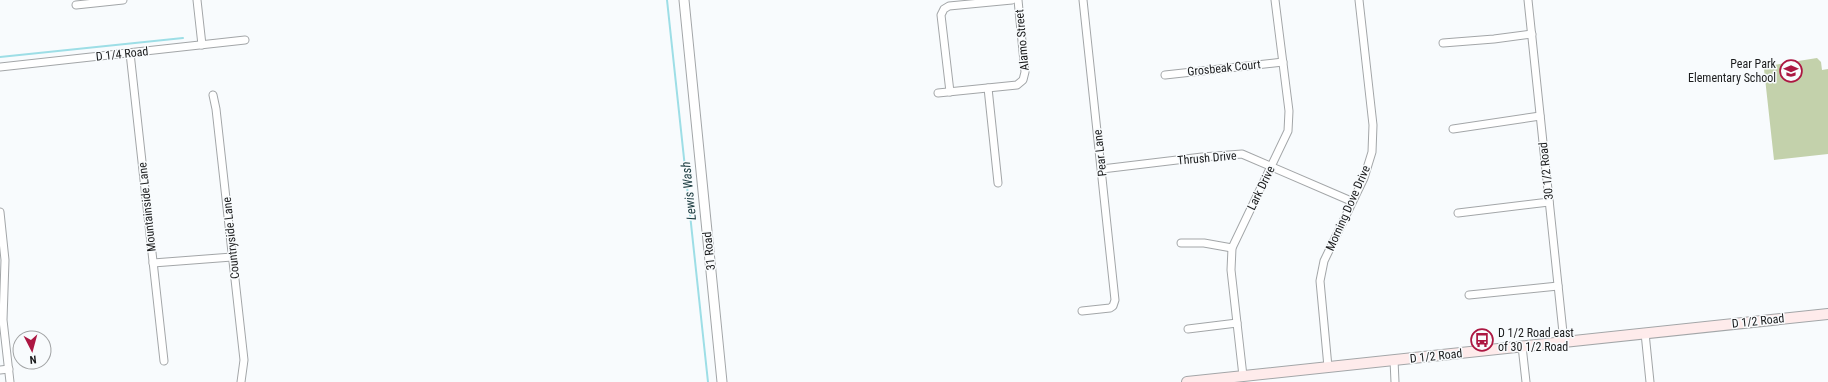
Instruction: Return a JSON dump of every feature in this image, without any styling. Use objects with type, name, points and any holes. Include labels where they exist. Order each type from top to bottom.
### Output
[{"type":"main road","name":"D 1/2 Road","points":[[1187,382],[1828,314]]},
{"type":"street","points":[[76,5],[123,0]]},
{"type":"street","points":[[197,0],[202,45]]},
{"type":"street","name":"31 Road","points":[[684,0],[722,382]]},
{"type":"street","points":[[950,92],[941,15],[944,9],[949,6],[1012,0]]},
{"type":"street","name":"Alamo Street","points":[[988,88],[1017,85],[1023,80],[1025,72],[1018,0]]},
{"type":"street","name":"Pear Lane","points":[[1082,0],[1102,169],[1115,300],[1113,306],[1082,311]]},
{"type":"street","name":"Lark Drive","points":[[1243,376],[1231,270],[1232,248],[1288,130],[1289,112],[1275,0]]},
{"type":"street","name":"Morning Dove Drive","points":[[1328,367],[1320,281],[1324,261],[1364,178],[1372,152],[1373,125],[1359,0]]},
{"type":"street","name":"30 1/2 Road","points":[[1528,0],[1564,342]]},
{"type":"street","points":[[1443,43],[1532,34]]},
{"type":"street","name":"D 1/4 Road","points":[[0,66],[245,40]]},
{"type":"street","name":"Mountainside Lane","points":[[130,53],[164,361]]},
{"type":"street","name":"Grosbeak Court","points":[[1165,75],[1283,62]]},
{"type":"street","points":[[938,93],[988,88],[998,183]]},
{"type":"street","name":"Countryside Lane","points":[[213,95],[217,116],[244,360],[241,382]]},
{"type":"street","points":[[1453,129],[1540,116]]},
{"type":"street","name":"Thrush Drive","points":[[1102,169],[1202,157],[1242,154],[1352,202]]},
{"type":"street","points":[[1458,214],[1549,202]]},
{"type":"street","points":[[0,212],[5,260],[2,290],[3,320],[10,382]]},
{"type":"street","points":[[1181,243],[1204,243],[1232,248]]},
{"type":"street","points":[[153,263],[232,256]]},
{"type":"street","points":[[1469,295],[1558,286]]},
{"type":"street","points":[[1188,329],[1237,323]]},
{"type":"street","points":[[1645,333],[1650,382]]},
{"type":"street","points":[[1522,346],[1526,382]]},
{"type":"street","points":[[1394,360],[1395,382]]},
{"type":"street","points":[[0,370],[9,369]]},
{"type":"green space","points":[[1817,58],[1821,62],[1822,70],[1828,69],[1828,154],[1774,160],[1764,69],[1768,66]]},
{"type":"waterway","name":"Lewis Wash","points":[[667,0],[708,382]]},
{"type":"waterway","points":[[0,57],[183,38]]},
{"type":"place","name":"Pear Park Elementary School","points":[[1791,71]]},
{"type":"place","name":"D 1/2 Road east of 30 1/2 Road","points":[[1482,340]]}]
